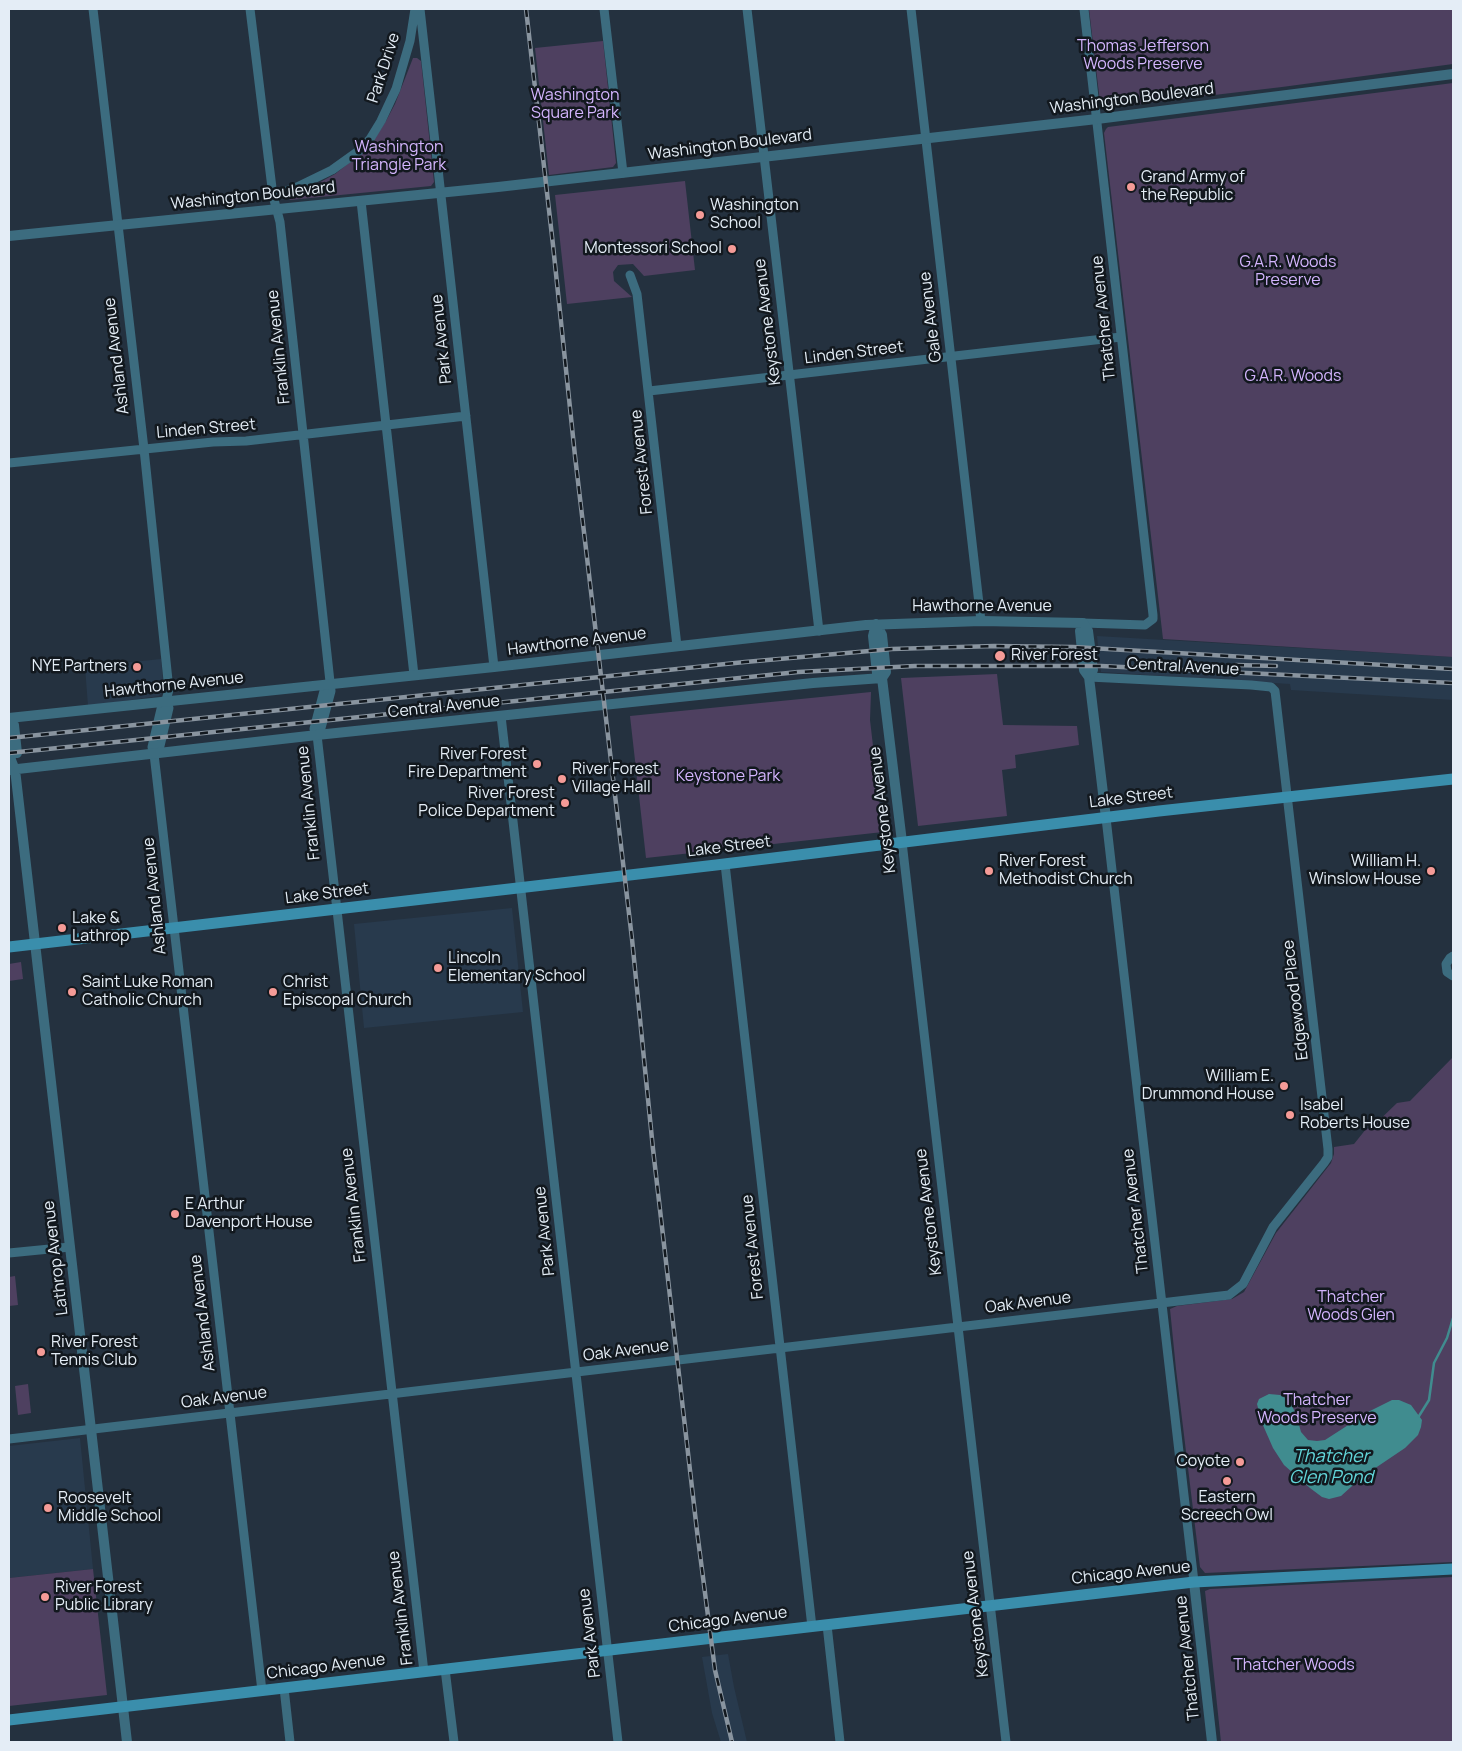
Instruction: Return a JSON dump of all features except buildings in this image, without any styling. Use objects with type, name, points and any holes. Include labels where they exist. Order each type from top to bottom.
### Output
[{"type":"main road","name":"Lake Street","points":[[9,947],[1453,779]]},
{"type":"main road","name":"Chicago Avenue","points":[[9,1720],[1194,1582],[1453,1569]]},
{"type":"street","name":"Ashland Avenue","points":[[93,9],[144,449],[169,690],[158,719],[152,747],[262,1691]]},
{"type":"street","name":"Franklin Avenue","points":[[250,9],[273,196],[281,227],[329,683],[324,691],[314,729],[317,735],[424,1672]]},
{"type":"street","name":"Park Drive","points":[[273,196],[332,170],[360,150],[370,139],[396,89],[410,41],[415,9]]},
{"type":"street","name":"Park Avenue","points":[[420,9],[494,667]]},
{"type":"street","points":[[604,9],[623,173]]},
{"type":"street","name":"Keystone Avenue","points":[[748,9],[819,631]]},
{"type":"street","name":"Gale Avenue","points":[[911,9],[981,621]]},
{"type":"street","name":"Thatcher Avenue","points":[[1084,9],[1153,615],[1153,619],[1149,623]]},
{"type":"street","name":"Washington Boulevard","points":[[9,236],[623,173],[1097,119],[1453,74]]},
{"type":"street","points":[[361,200],[414,675]]},
{"type":"street","name":"Forest Avenue","points":[[630,275],[637,294],[677,646]]},
{"type":"street","name":"Linden Street","points":[[649,391],[1121,337]]},
{"type":"street","name":"Linden Street","points":[[9,463],[213,442],[246,441],[466,416]]},
{"type":"street","name":"Hawthorne Avenue","points":[[9,717],[494,667],[876,624],[981,621],[1139,626],[1149,623]]},
{"type":"street","name":"Thatcher Avenue","points":[[1083,623],[1088,631],[1093,671],[1089,677],[1212,1742]]},
{"type":"street","name":"Keystone Avenue","points":[[876,624],[873,636],[877,673],[882,678],[902,842],[1006,1742]]},
{"type":"street","name":"Central Avenue","points":[[1089,677],[1251,685],[1274,688]]},
{"type":"street","name":"Central Avenue","points":[[12,770],[317,735],[813,683],[882,678]]},
{"type":"street","name":"Edgewood Place","points":[[1243,1284],[1273,1227],[1328,1157],[1274,688]]},
{"type":"street","name":"Park Avenue","points":[[501,716],[618,1742]]},
{"type":"street","name":"Lathrop Avenue","points":[[9,717],[14,725],[17,759],[12,770]]},
{"type":"street","name":"Lathrop Avenue","points":[[9,742],[35,944],[127,1742]]},
{"type":"street","name":"Forest Avenue","points":[[725,864],[812,1627]]},
{"type":"street","points":[[1453,956],[1446,964],[1447,972],[1453,976]]},
{"type":"street","points":[[9,1253],[70,1247]]},
{"type":"street","name":"Oak Avenue","points":[[9,1439],[1229,1295],[1243,1284]]},
{"type":"street","points":[[827,1625],[840,1742]]},
{"type":"street","points":[[445,1669],[454,1742]]},
{"type":"street","points":[[284,1688],[290,1742]]},
{"type":"shaded area","points":[[1097,636],[1453,657],[1453,700],[1291,690],[1290,684],[1101,672]]},
{"type":"shaded area","points":[[161,659],[164,690],[159,696],[88,706],[85,667]]},
{"type":"shaded area","name":"Lincoln Elementary School","points":[[512,908],[523,1012],[364,1028],[354,924]]},
{"type":"shaded area","name":"Roosevelt Middle School","points":[[80,1438],[93,1569],[9,1578],[9,1446]]},
{"type":"shaded area","points":[[728,1654],[747,1742],[721,1742],[712,1713],[702,1657]]},
{"type":"green space","name":"Thomas Jefferson Woods Preserve","points":[[1089,9],[1453,9],[1453,64],[1104,108],[1100,102]]},
{"type":"green space","name":"Washington Square Park","points":[[603,41],[616,163],[613,167],[549,175],[535,48]]},
{"type":"green space","name":"Washington Triangle Park","points":[[413,58],[421,61],[434,182],[431,186],[290,200],[288,198],[290,195],[315,185],[335,174],[375,138],[395,104]]},
{"type":"green space","name":"G.A.R. Woods","points":[[1453,83],[1453,657],[1163,639],[1104,133],[1106,129],[1108,127]]},
{"type":"green space","points":[[685,181],[695,270],[644,276],[633,264],[618,265],[613,272],[614,281],[632,297],[567,304],[555,195]]},
{"type":"green space","points":[[997,674],[1003,725],[1077,726],[1079,745],[1015,755],[1016,768],[1002,770],[1007,816],[918,826],[901,678]]},
{"type":"green space","name":"Keystone Park","points":[[871,692],[870,720],[883,832],[646,858],[630,716]]},
{"type":"green space","points":[[21,962],[23,979],[9,981],[9,964]]},
{"type":"green space","name":"Thatcher Woods Glen","points":[[1453,1057],[1453,1562],[1205,1573],[1200,1567],[1170,1309],[1177,1306],[1232,1299],[1244,1292],[1276,1233],[1331,1163],[1334,1147],[1354,1144],[1366,1129],[1371,1128],[1397,1103],[1410,1101]]},
{"type":"green space","points":[[15,1276],[18,1305],[9,1306],[9,1277]]},
{"type":"green space","points":[[28,1384],[31,1413],[18,1415],[15,1386]]},
{"type":"green space","points":[[93,1569],[107,1695],[9,1706],[9,1578]]},
{"type":"green space","name":"Thatcher Woods","points":[[1453,1577],[1453,1742],[1221,1742],[1205,1591],[1210,1589]]},
{"type":"water","name":"Thatcher Glen Pond","points":[[1269,1394],[1280,1395],[1289,1400],[1296,1414],[1301,1432],[1308,1440],[1325,1440],[1370,1411],[1392,1400],[1399,1400],[1411,1405],[1422,1420],[1421,1427],[1418,1435],[1405,1448],[1362,1477],[1341,1496],[1329,1499],[1322,1497],[1310,1488],[1284,1465],[1273,1448],[1262,1423],[1257,1404],[1259,1399]]},
{"type":"waterway","points":[[1419,1416],[1429,1400],[1434,1363],[1447,1338],[1453,1318]]},
{"type":"railway","points":[[526,9],[575,456],[632,939],[653,1149],[697,1531],[715,1670],[732,1742]]},
{"type":"railway","points":[[9,738],[745,662],[892,649],[994,646],[1073,647],[1453,669]]},
{"type":"railway","points":[[1236,665],[1276,666]]},
{"type":"railway","points":[[9,753],[798,672],[915,666],[1101,666],[1453,683]]},
{"type":"place","name":"Grand Army of the Republic","points":[[1131,187]]},
{"type":"place","name":"Washington School","points":[[700,215]]},
{"type":"place","name":"Montessori School","points":[[732,249]]},
{"type":"place","name":"River Forest","points":[[1000,656]]},
{"type":"place","name":"NYE Partners","points":[[137,667]]},
{"type":"place","name":"River Forest Fire Department","points":[[537,764]]},
{"type":"place","name":"River Forest Village Hall","points":[[562,779]]},
{"type":"place","name":"River Forest Police Department","points":[[565,803]]},
{"type":"place","name":"River Forest Methodist Church","points":[[989,871]]},
{"type":"place","name":"William H. Winslow House","points":[[1431,871]]},
{"type":"place","name":"Lake & Lathrop","points":[[62,928]]},
{"type":"place","name":"Lincoln Elementary School","points":[[438,968]]},
{"type":"place","name":"Saint Luke Roman Catholic Church","points":[[72,992]]},
{"type":"place","name":"Christ Episcopal Church","points":[[273,992]]},
{"type":"place","name":"William E. Drummond House","points":[[1284,1086]]},
{"type":"place","name":"Isabel Roberts House","points":[[1290,1115]]},
{"type":"place","name":"E Arthur Davenport House","points":[[175,1214]]},
{"type":"place","name":"River Forest Tennis Club","points":[[41,1352]]},
{"type":"place","name":"Coyote","points":[[1240,1462]]},
{"type":"place","name":"Eastern Screech Owl","points":[[1227,1481]]},
{"type":"place","name":"Roosevelt Middle School","points":[[48,1508]]},
{"type":"place","name":"River Forest Public Library","points":[[45,1597]]},
{"type":"park label","name":"G.A.R. Woods Preserve","points":[[1288,272]]},
{"type":"park label","name":"Thatcher Woods Preserve","points":[[1317,1410]]}]
